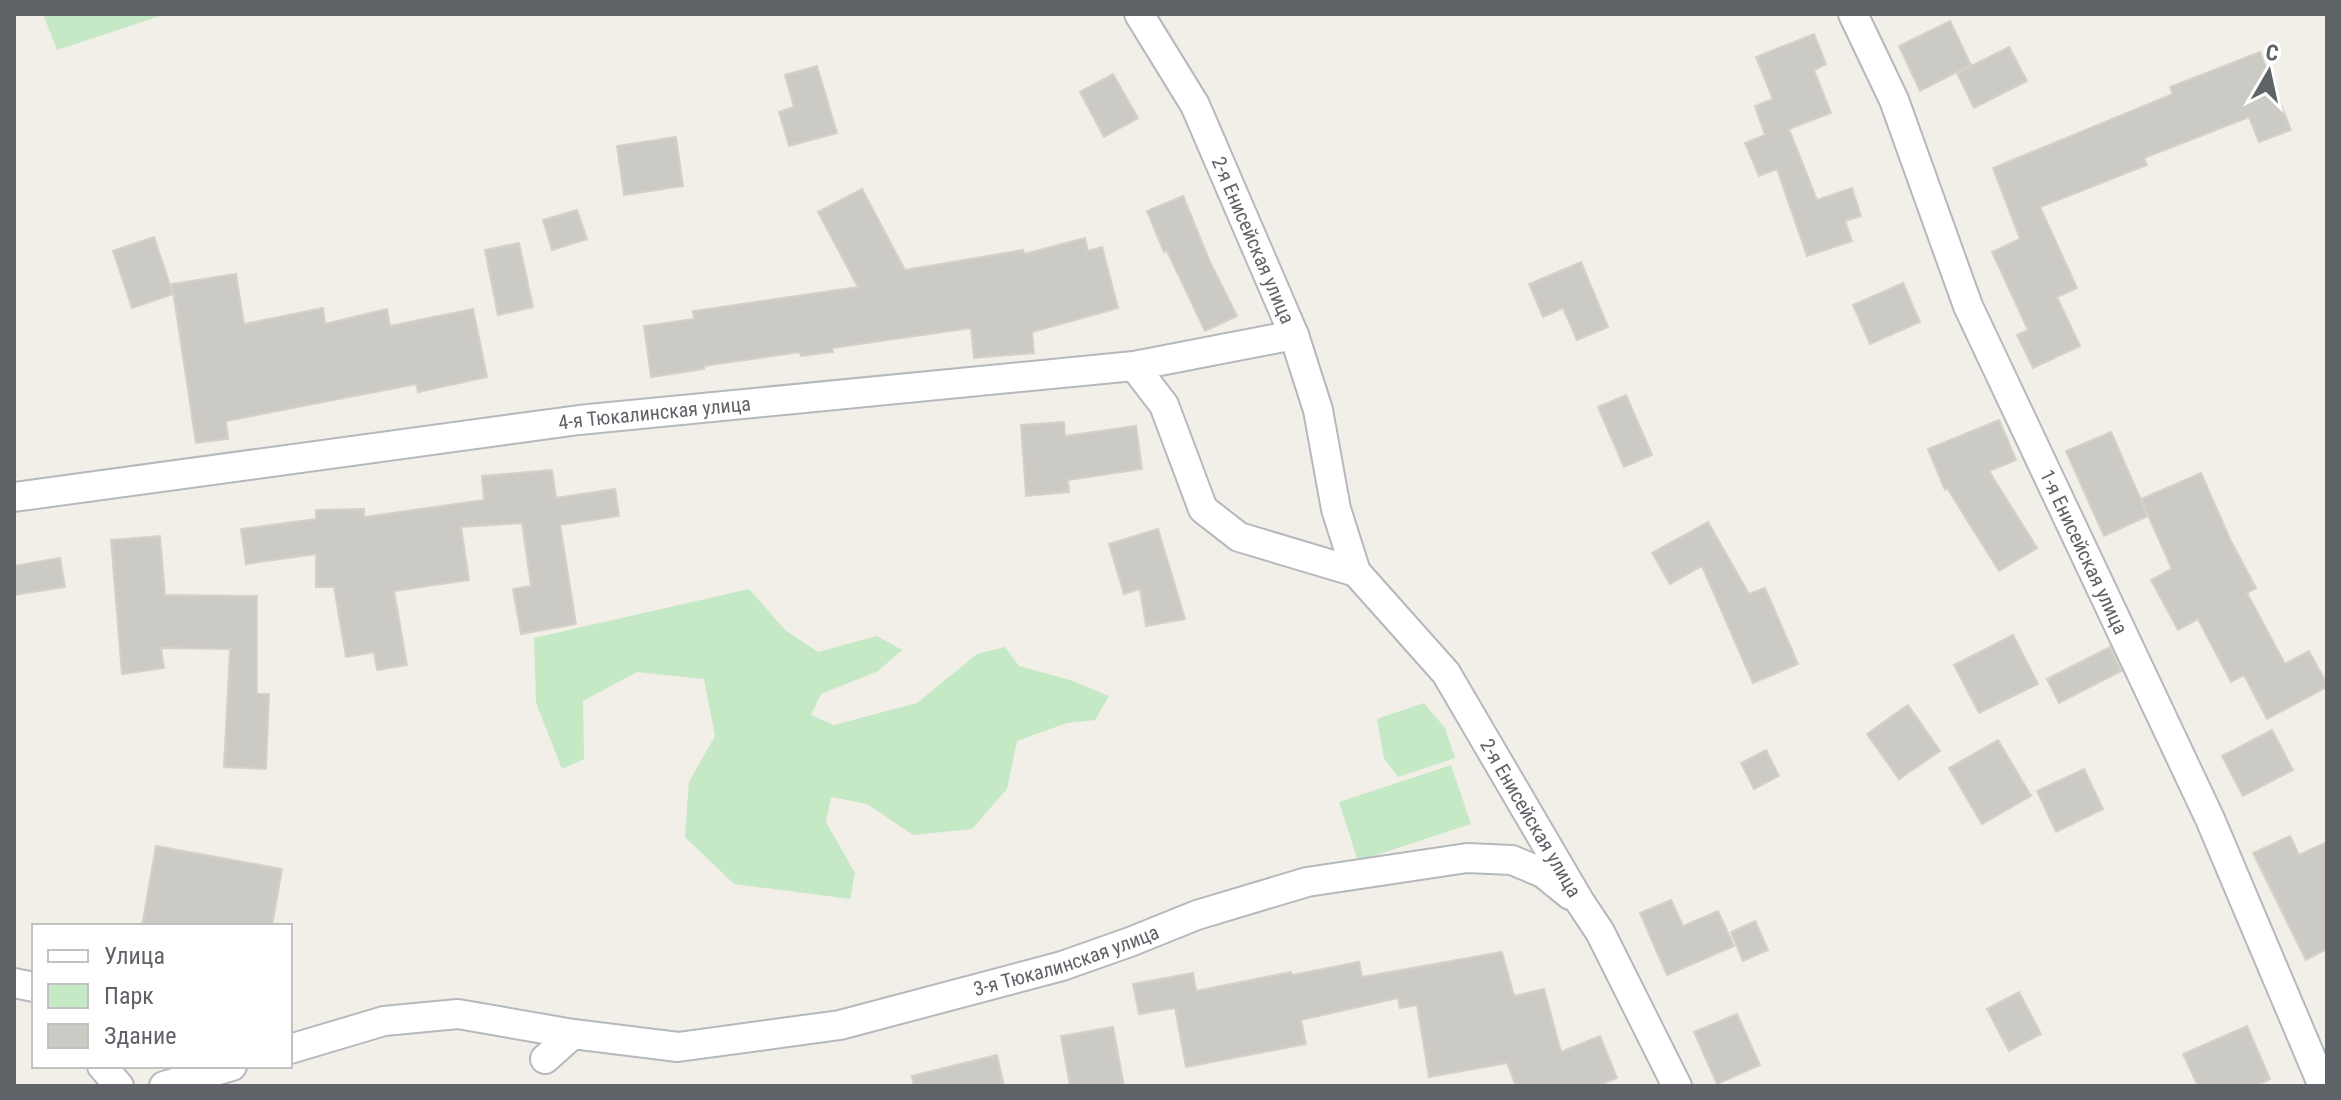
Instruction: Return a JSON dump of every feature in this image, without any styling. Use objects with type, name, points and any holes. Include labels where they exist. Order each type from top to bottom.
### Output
[{"type":"street","name":"2-я Енисейская улица","points":[[1139,14],[1195,105],[1294,335],[1318,410],[1336,509],[1356,572],[1446,673],[1600,932],[1677,1086]]},
{"type":"street","name":"1-я Енисейская улица","points":[[1853,14],[1894,100],[1968,306],[2210,819],[2323,1086]]},
{"type":"street","name":"4-я Тюкалинская улица","points":[[14,497],[579,420],[1134,366],[1294,335]]},
{"type":"street","points":[[1134,366],[1164,405],[1203,509],[1239,537],[1356,572]]},
{"type":"street","name":"3-я Тюкалинская улица","points":[[292,1048],[384,1021],[458,1014],[573,1034],[678,1047],[840,1025],[1062,966],[1197,915],[1307,882],[1467,858],[1512,860],[1543,873],[1580,902]]},
{"type":"street","points":[[545,1059],[573,1034]]},
{"type":"street","points":[[104,1068],[119,1086]]},
{"type":"street","points":[[164,1086],[225,1068]]},
{"type":"green space","points":[[43,14],[166,14],[57,50]]},
{"type":"green space","points":[[749,589],[785,630],[818,652],[877,636],[902,650],[878,671],[821,694],[811,715],[834,725],[917,703],[977,654],[1005,647],[1019,666],[1070,680],[1109,696],[1095,720],[1067,723],[1017,741],[1007,789],[972,829],[913,835],[867,804],[831,797],[826,822],[855,873],[850,899],[734,884],[685,837],[689,782],[715,736],[704,679],[637,672],[583,701],[584,759],[562,769],[536,703],[534,638]]},
{"type":"green space","points":[[1424,703],[1445,728],[1455,758],[1398,777],[1384,758],[1377,719]]},
{"type":"green space","points":[[1451,765],[1471,824],[1358,861],[1339,802]]},
{"type":"building","points":[[1950,21],[1971,65],[1920,91],[1899,46]]},
{"type":"building","points":[[1814,34],[1826,64],[1814,70],[1831,113],[1789,129],[1817,200],[1852,188],[1861,216],[1845,221],[1852,241],[1807,256],[1777,169],[1759,176],[1745,143],[1765,135],[1755,106],[1773,99],[1756,57]]},
{"type":"building","points":[[2009,47],[2027,81],[1974,108],[1957,73]]},
{"type":"building","points":[[2260,52],[2291,130],[2259,142],[2249,117],[2144,158],[2147,165],[2040,207],[2077,288],[2057,297],[2080,346],[2033,368],[2017,335],[2028,330],[1992,252],[2020,239],[1993,168],[2173,94],[2170,87]]},
{"type":"building","points":[[817,66],[837,133],[789,146],[779,112],[794,107],[785,75]]},
{"type":"building","points":[[1113,74],[1138,118],[1104,137],[1080,92]]},
{"type":"building","points":[[676,137],[683,186],[624,195],[617,146]]},
{"type":"building","points":[[862,189],[905,270],[1023,250],[1024,254],[1085,238],[1088,251],[1102,247],[1118,308],[1032,332],[1034,353],[974,358],[971,328],[832,348],[833,352],[801,356],[800,352],[704,366],[704,369],[651,377],[644,326],[694,319],[693,311],[858,287],[818,212]]},
{"type":"building","points":[[1183,196],[1210,262],[1237,316],[1205,331],[1167,251],[1164,252],[1147,211]]},
{"type":"building","points":[[577,210],[587,239],[552,250],[543,220]]},
{"type":"building","points":[[154,237],[173,294],[132,308],[113,251]]},
{"type":"building","points":[[519,243],[533,307],[498,315],[485,250]]},
{"type":"building","points":[[1581,262],[1608,327],[1577,340],[1563,308],[1543,317],[1529,284]]},
{"type":"building","points":[[236,274],[244,324],[323,308],[325,324],[387,309],[390,326],[473,309],[487,377],[418,392],[416,384],[226,421],[228,439],[196,443],[172,284]]},
{"type":"building","points":[[1903,283],[1920,322],[1870,344],[1853,305]]},
{"type":"building","points":[[1626,395],[1652,455],[1624,467],[1598,407]]},
{"type":"building","points":[[1999,420],[2016,460],[1989,471],[2037,548],[1999,571],[1947,488],[1945,490],[1928,449]]},
{"type":"building","points":[[1064,422],[1065,436],[1136,426],[1142,469],[1068,480],[1069,492],[1026,496],[1021,425]]},
{"type":"building","points":[[2111,432],[2148,516],[2104,536],[2066,451]]},
{"type":"building","points":[[552,470],[556,498],[615,489],[619,516],[560,525],[576,624],[521,634],[513,589],[531,586],[522,523],[461,527],[469,580],[394,591],[407,665],[377,670],[374,652],[346,657],[334,587],[316,587],[316,554],[246,564],[241,529],[316,519],[316,510],[364,509],[364,517],[484,500],[482,476]]},
{"type":"building","points":[[2201,473],[2256,588],[2247,593],[2285,664],[2309,651],[2327,684],[2327,687],[2267,719],[2244,675],[2231,682],[2198,619],[2178,630],[2151,580],[2172,569],[2141,499]]},
{"type":"building","points":[[1708,522],[1749,594],[1765,588],[1798,664],[1753,683],[1702,566],[1670,584],[1652,553]]},
{"type":"building","points":[[1158,529],[1185,619],[1146,626],[1140,589],[1124,594],[1109,544]]},
{"type":"building","points":[[160,536],[165,595],[257,596],[257,694],[269,694],[266,769],[224,767],[230,649],[161,648],[164,668],[122,674],[111,540]]},
{"type":"building","points":[[60,558],[65,587],[14,595],[14,566]]},
{"type":"building","points":[[2013,635],[2038,684],[1979,713],[1954,665]]},
{"type":"building","points":[[2110,647],[2121,671],[2059,703],[2047,679]]},
{"type":"building","points":[[1908,705],[1940,751],[1899,779],[1867,734]]},
{"type":"building","points":[[2272,730],[2293,770],[2243,796],[2222,756]]},
{"type":"building","points":[[1998,740],[2031,796],[1982,824],[1949,768]]},
{"type":"building","points":[[1766,750],[1779,776],[1754,789],[1741,763]]},
{"type":"building","points":[[2084,769],[2103,809],[2056,832],[2037,791]]},
{"type":"building","points":[[2290,836],[2299,855],[2327,842],[2327,949],[2306,960],[2253,853]]},
{"type":"building","points":[[156,846],[282,869],[272,924],[142,924]]},
{"type":"building","points":[[1671,900],[1683,926],[1718,911],[1734,946],[1667,975],[1640,913]]},
{"type":"building","points":[[1755,921],[1768,950],[1743,961],[1731,932]]},
{"type":"building","points":[[1502,952],[1514,996],[1544,989],[1561,1052],[1600,1036],[1617,1078],[1597,1086],[1516,1086],[1507,1063],[1429,1077],[1417,1005],[1400,1008],[1398,998],[1301,1020],[1306,1044],[1186,1067],[1175,1008],[1139,1014],[1133,984],[1193,973],[1196,991],[1359,962],[1362,977]]},
{"type":"building","points":[[2019,992],[2041,1034],[2009,1051],[1987,1009]]},
{"type":"building","points":[[1737,1014],[1760,1065],[1717,1084],[1694,1032]]},
{"type":"building","points":[[2247,1026],[2270,1079],[2256,1086],[2198,1086],[2183,1054]]},
{"type":"building","points":[[1113,1027],[1124,1086],[1070,1086],[1061,1036]]},
{"type":"building","points":[[997,1055],[1004,1086],[914,1086],[912,1076]]}]
